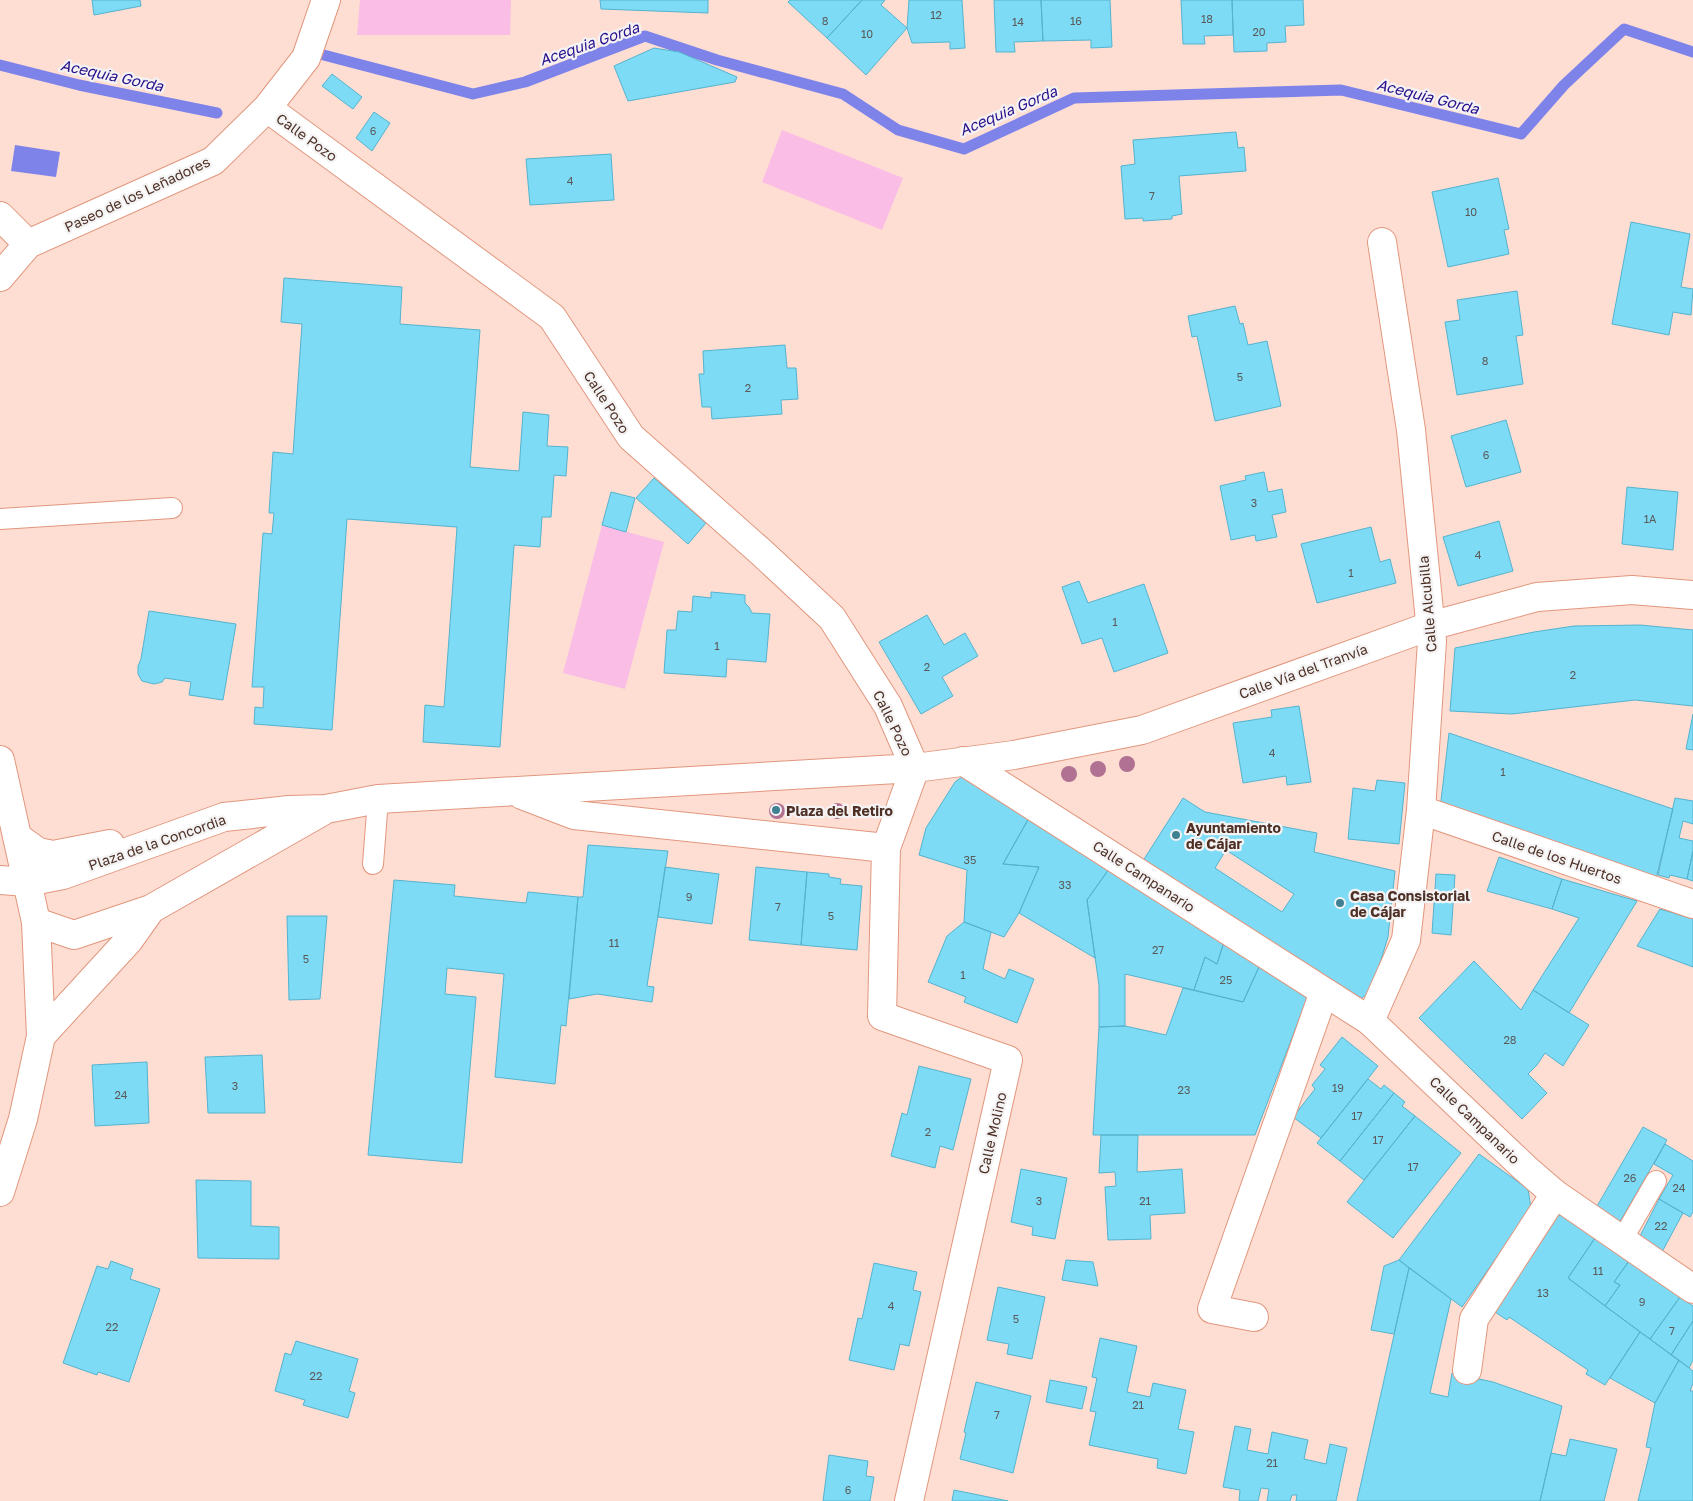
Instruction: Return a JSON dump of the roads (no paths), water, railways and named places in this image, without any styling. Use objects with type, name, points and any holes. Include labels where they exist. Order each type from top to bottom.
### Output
[{"type":"street","name":"Paseo de los Leñadores","points":[[0,277],[28,244],[213,161],[267,108],[306,58],[326,0]]},
{"type":"street","name":"Calle Pozo","points":[[267,108],[552,317],[631,437],[761,552],[832,618],[888,706],[915,768]]},
{"type":"street","points":[[0,216],[28,244]]},
{"type":"street","name":"Calle Alcubilla","points":[[1370,1021],[1406,940],[1421,810],[1432,641],[1411,430],[1382,242]]},
{"type":"street","name":"Calle Vía del Tranvía","points":[[915,768],[1014,755],[1142,730],[1430,626],[1537,597],[1632,590],[1693,595]]},
{"type":"street","points":[[0,760],[36,922],[41,1036],[23,1119],[0,1192]]},
{"type":"street","name":"Calle Campanario","points":[[964,761],[1370,1021],[1525,1168],[1555,1194],[1693,1289]]},
{"type":"street","points":[[36,922],[74,934],[151,909],[326,809],[378,799],[512,791],[915,768],[886,848],[574,815],[512,791]]},
{"type":"street","name":"Plaza de la Concordia","points":[[0,880],[27,882],[63,875],[224,817],[289,810],[326,809]]},
{"type":"street","name":"Calle de los Huertos","points":[[1421,810],[1693,904]]},
{"type":"street","points":[[17,836],[38,852],[53,855],[130,840],[224,817]]},
{"type":"street","name":"Calle Molino","points":[[886,848],[882,1016],[1008,1060],[909,1501]]},
{"type":"street","points":[[41,1036],[129,940],[151,909]]},
{"type":"street","points":[[1254,1317],[1212,1309],[1324,992]]},
{"type":"street","points":[[1467,1370],[1474,1319],[1555,1194]]},
{"type":"lane","points":[[0,519],[172,508]]},
{"type":"lane","points":[[373,864],[378,799]]},
{"type":"lane","points":[[1622,1240],[1656,1181]]},
{"type":"waterway","name":"Acequia Gorda","points":[[316,53],[473,94],[525,82],[645,36],[717,60],[843,94],[898,130],[964,149],[1074,98],[1341,90],[1521,134],[1564,85],[1624,29],[1693,52]]},
{"type":"waterway","name":"Acequia Gorda","points":[[0,65],[79,85],[217,113]]},
{"type":"place","name":"Plaza del Retiro","points":[[776,810]]},
{"type":"place","name":"Ayuntamiento de Cájar","points":[[1176,835]]},
{"type":"place","name":"Casa Consistorial de Cájar","points":[[1340,903]]}]
